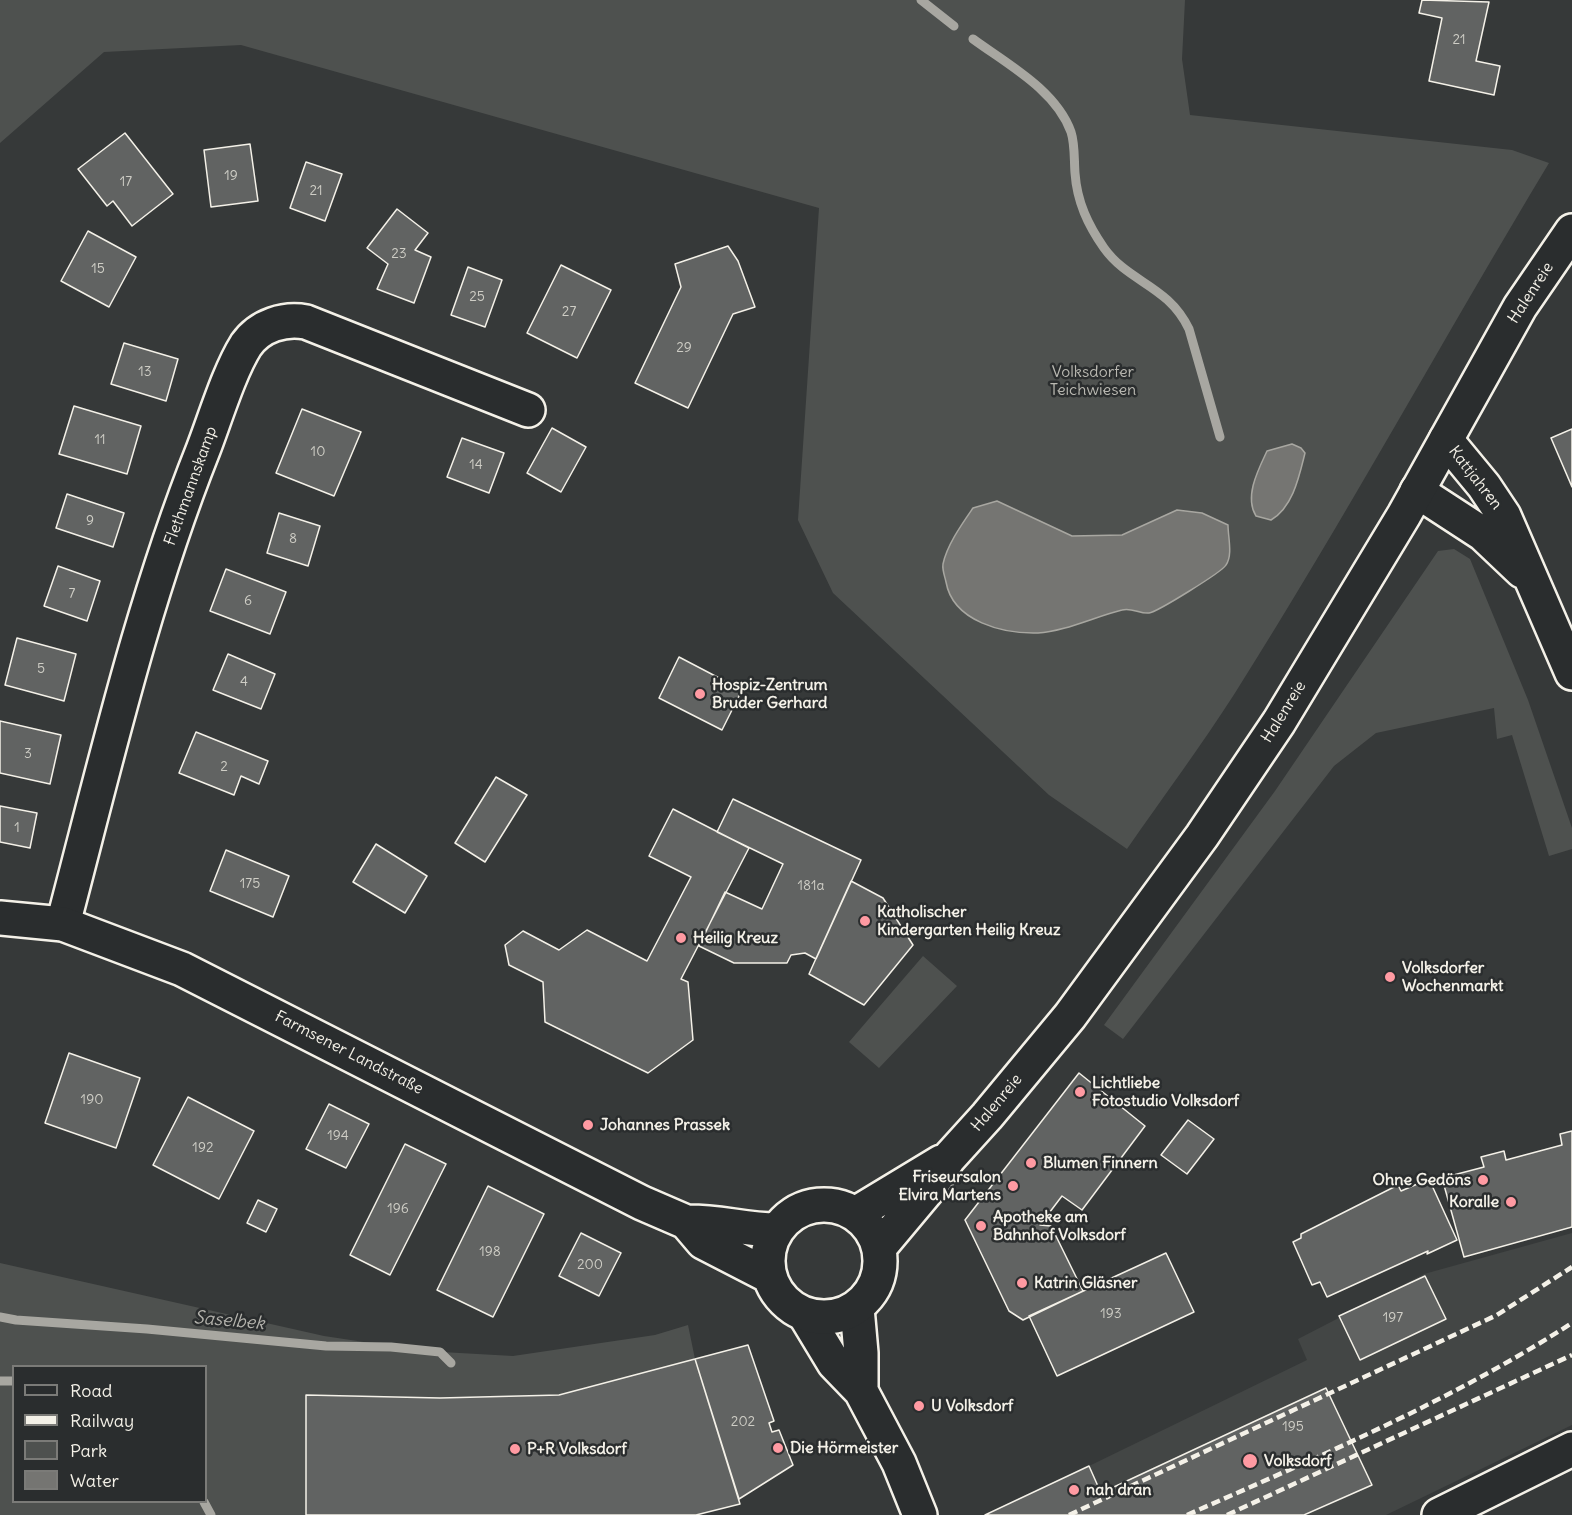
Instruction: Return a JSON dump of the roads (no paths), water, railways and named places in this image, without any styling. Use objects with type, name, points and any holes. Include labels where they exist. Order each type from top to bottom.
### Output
[{"type":"main road","name":"Halenreie","points":[[879,1248],[930,1187],[948,1159],[1070,1016],[1196,846],[1279,722],[1417,491],[1520,307],[1572,231]]},
{"type":"main road","name":"Flethmannskamp","points":[[63,924],[138,636],[190,482],[247,344],[270,326],[290,319],[306,322],[528,410]]},
{"type":"main road","name":"Kattjahren","points":[[1446,440],[1495,501],[1514,537],[1531,582],[1572,673]]},
{"type":"main road","name":"Kattjahren","points":[[1417,491],[1483,534],[1531,582]]},
{"type":"main road","name":"Farmsener Landstraße","points":[[0,918],[63,924],[182,969],[642,1203],[686,1222],[713,1221],[753,1230],[776,1230]]},
{"type":"main road","name":"Halenreie","points":[[855,1214],[948,1159]]},
{"type":"main road","points":[[819,1205],[844,1209],[855,1214],[870,1229],[879,1248],[876,1281],[867,1299],[857,1308],[831,1317],[805,1315],[786,1304],[769,1276],[767,1252],[776,1230],[794,1213],[819,1205]]},
{"type":"main road","name":"Farmsener Landstraße","points":[[686,1222],[703,1242],[769,1276]]},
{"type":"main road","points":[[857,1308],[861,1353],[861,1391]]},
{"type":"main road","points":[[805,1315],[834,1363],[861,1391],[893,1451],[920,1515]]},
{"type":"main road","points":[[1439,1515],[1572,1449]]},
{"type":"water","points":[[1292,444],[1301,448],[1305,453],[1290,499],[1279,514],[1271,520],[1256,516],[1251,500],[1252,492],[1256,475],[1267,451]]},
{"type":"water","points":[[997,501],[1072,536],[1122,535],[1177,510],[1202,513],[1228,525],[1230,546],[1228,561],[1213,575],[1149,613],[1125,609],[1058,630],[1038,633],[996,628],[969,616],[959,607],[951,596],[943,566],[951,542],[973,508]]},
{"type":"waterway","points":[[921,0],[954,26]]},
{"type":"waterway","points":[[973,39],[1029,79],[1054,103],[1064,117],[1071,132],[1076,184],[1088,222],[1114,260],[1159,293],[1180,314],[1189,329],[1220,437]]},
{"type":"waterway","name":"Saselbek","points":[[0,1317],[326,1346],[391,1347],[440,1352],[451,1363]]},
{"type":"waterway","name":"Saselbek","points":[[0,1381],[12,1381]]},
{"type":"waterway","name":"Saselbek","points":[[205,1503],[211,1515]]},
{"type":"railway","points":[[1069,1515],[1497,1315],[1572,1267]]},
{"type":"railway","points":[[1187,1515],[1432,1403],[1572,1323]]},
{"type":"railway","points":[[1227,1515],[1572,1355]]},
{"type":"place","name":"Hospiz-Zentrum Bruder Gerhard","points":[[700,694]]},
{"type":"place","name":"Katholischer Kindergarten Heilig Kreuz","points":[[865,921]]},
{"type":"place","name":"Heilig Kreuz","points":[[681,938]]},
{"type":"place","name":"Volksdorfer Wochenmarkt","points":[[1390,977]]},
{"type":"place","name":"Lichtliebe Fotostudio Volksdorf","points":[[1080,1092]]},
{"type":"place","name":"Johannes Prassek","points":[[588,1125]]},
{"type":"place","name":"Blumen Finnern","points":[[1031,1163]]},
{"type":"place","name":"Ohne Gedöns","points":[[1483,1180]]},
{"type":"place","name":"Friseursalon Elvira Martens","points":[[1013,1186]]},
{"type":"place","name":"Koralle","points":[[1511,1202]]},
{"type":"place","name":"Apotheke am Bahnhof Volksdorf","points":[[981,1226]]},
{"type":"place","name":"Katrin Gläsner","points":[[1022,1283]]},
{"type":"place","name":"U Volksdorf","points":[[919,1406]]},
{"type":"place","name":"Die Hörmeister","points":[[778,1448]]},
{"type":"place","name":"P+R Volksdorf","points":[[515,1449]]},
{"type":"place","name":"Volksdorf","points":[[1250,1461]]},
{"type":"place","name":"nah dran","points":[[1074,1490]]},
{"type":"park label","name":"Volksdorfer Teichwiesen","points":[[1093,381]]}]
